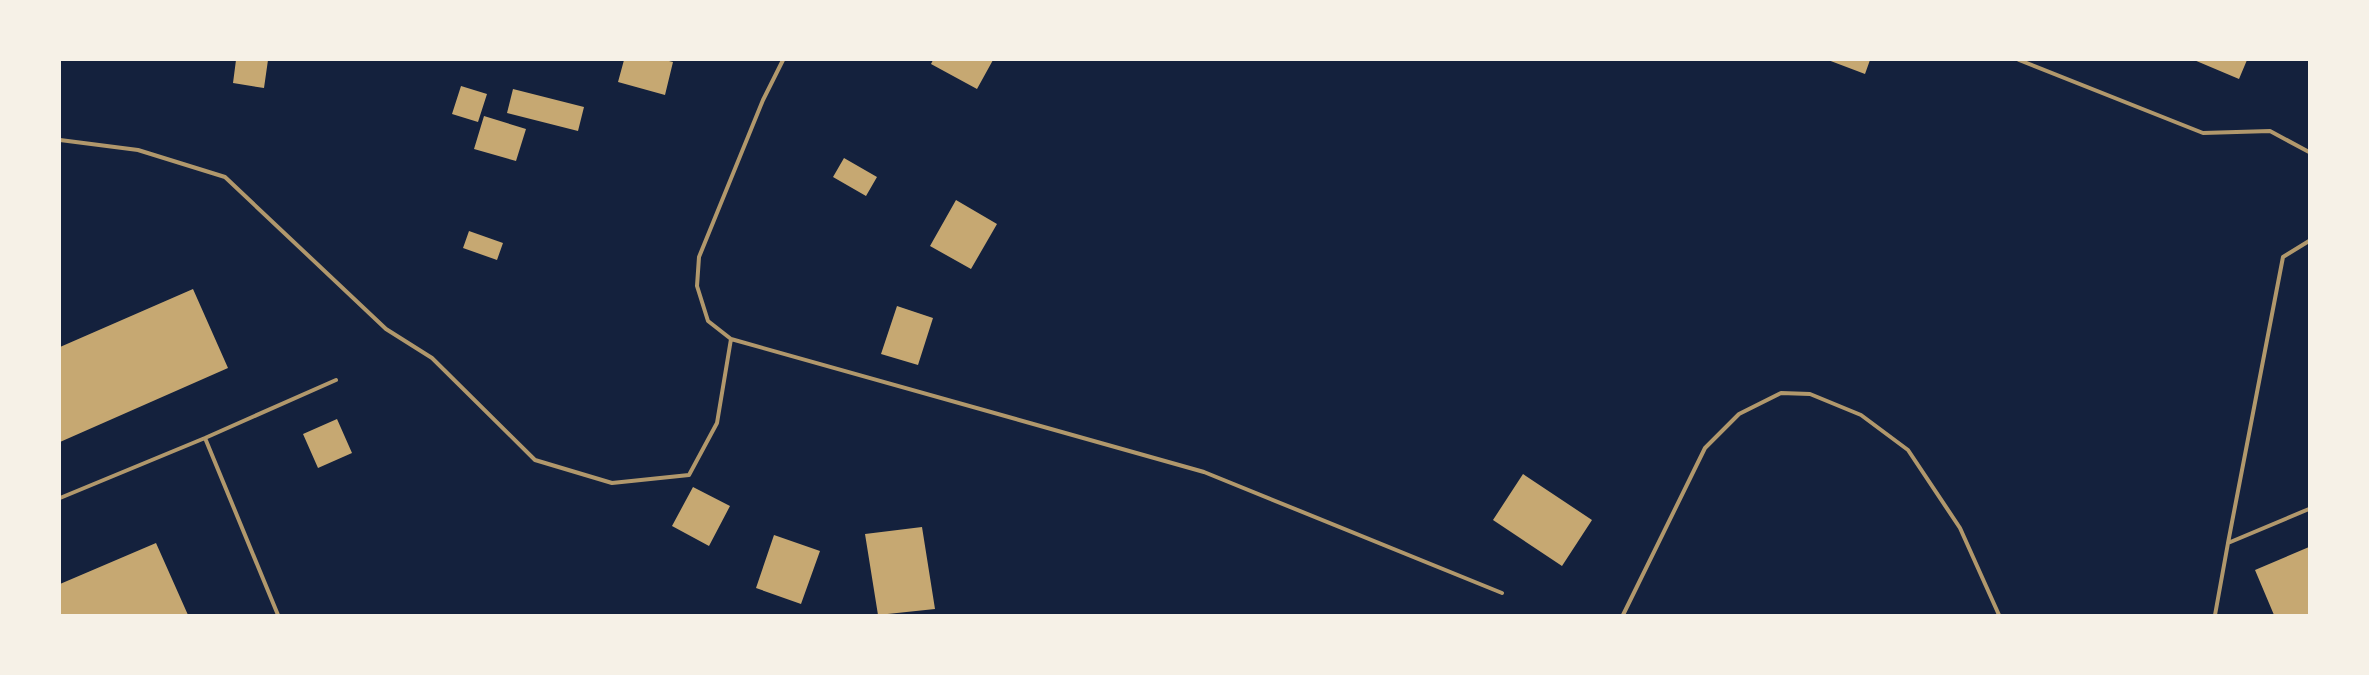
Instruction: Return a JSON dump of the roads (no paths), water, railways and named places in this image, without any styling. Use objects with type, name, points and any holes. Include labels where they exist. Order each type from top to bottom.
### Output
[{"type":"lane","points":[[783,60],[763,100],[699,257],[697,286],[708,321],[731,339],[1204,472],[1502,593]]},
{"type":"lane","points":[[2019,60],[2204,133],[2270,131],[2309,152]]},
{"type":"lane","points":[[60,140],[138,150],[225,178],[386,329],[432,358],[535,460],[612,482],[689,475],[717,424],[731,339]]},
{"type":"lane","points":[[2215,615],[2283,257],[2309,240]]},
{"type":"lane","points":[[60,498],[205,438],[336,380]]},
{"type":"lane","points":[[1623,615],[1705,448],[1739,414],[1781,393],[1810,394],[1861,415],[1908,450],[1960,528],[1999,615]]},
{"type":"lane","points":[[205,438],[278,615]]},
{"type":"lane","points":[[2228,543],[2309,509]]}]
